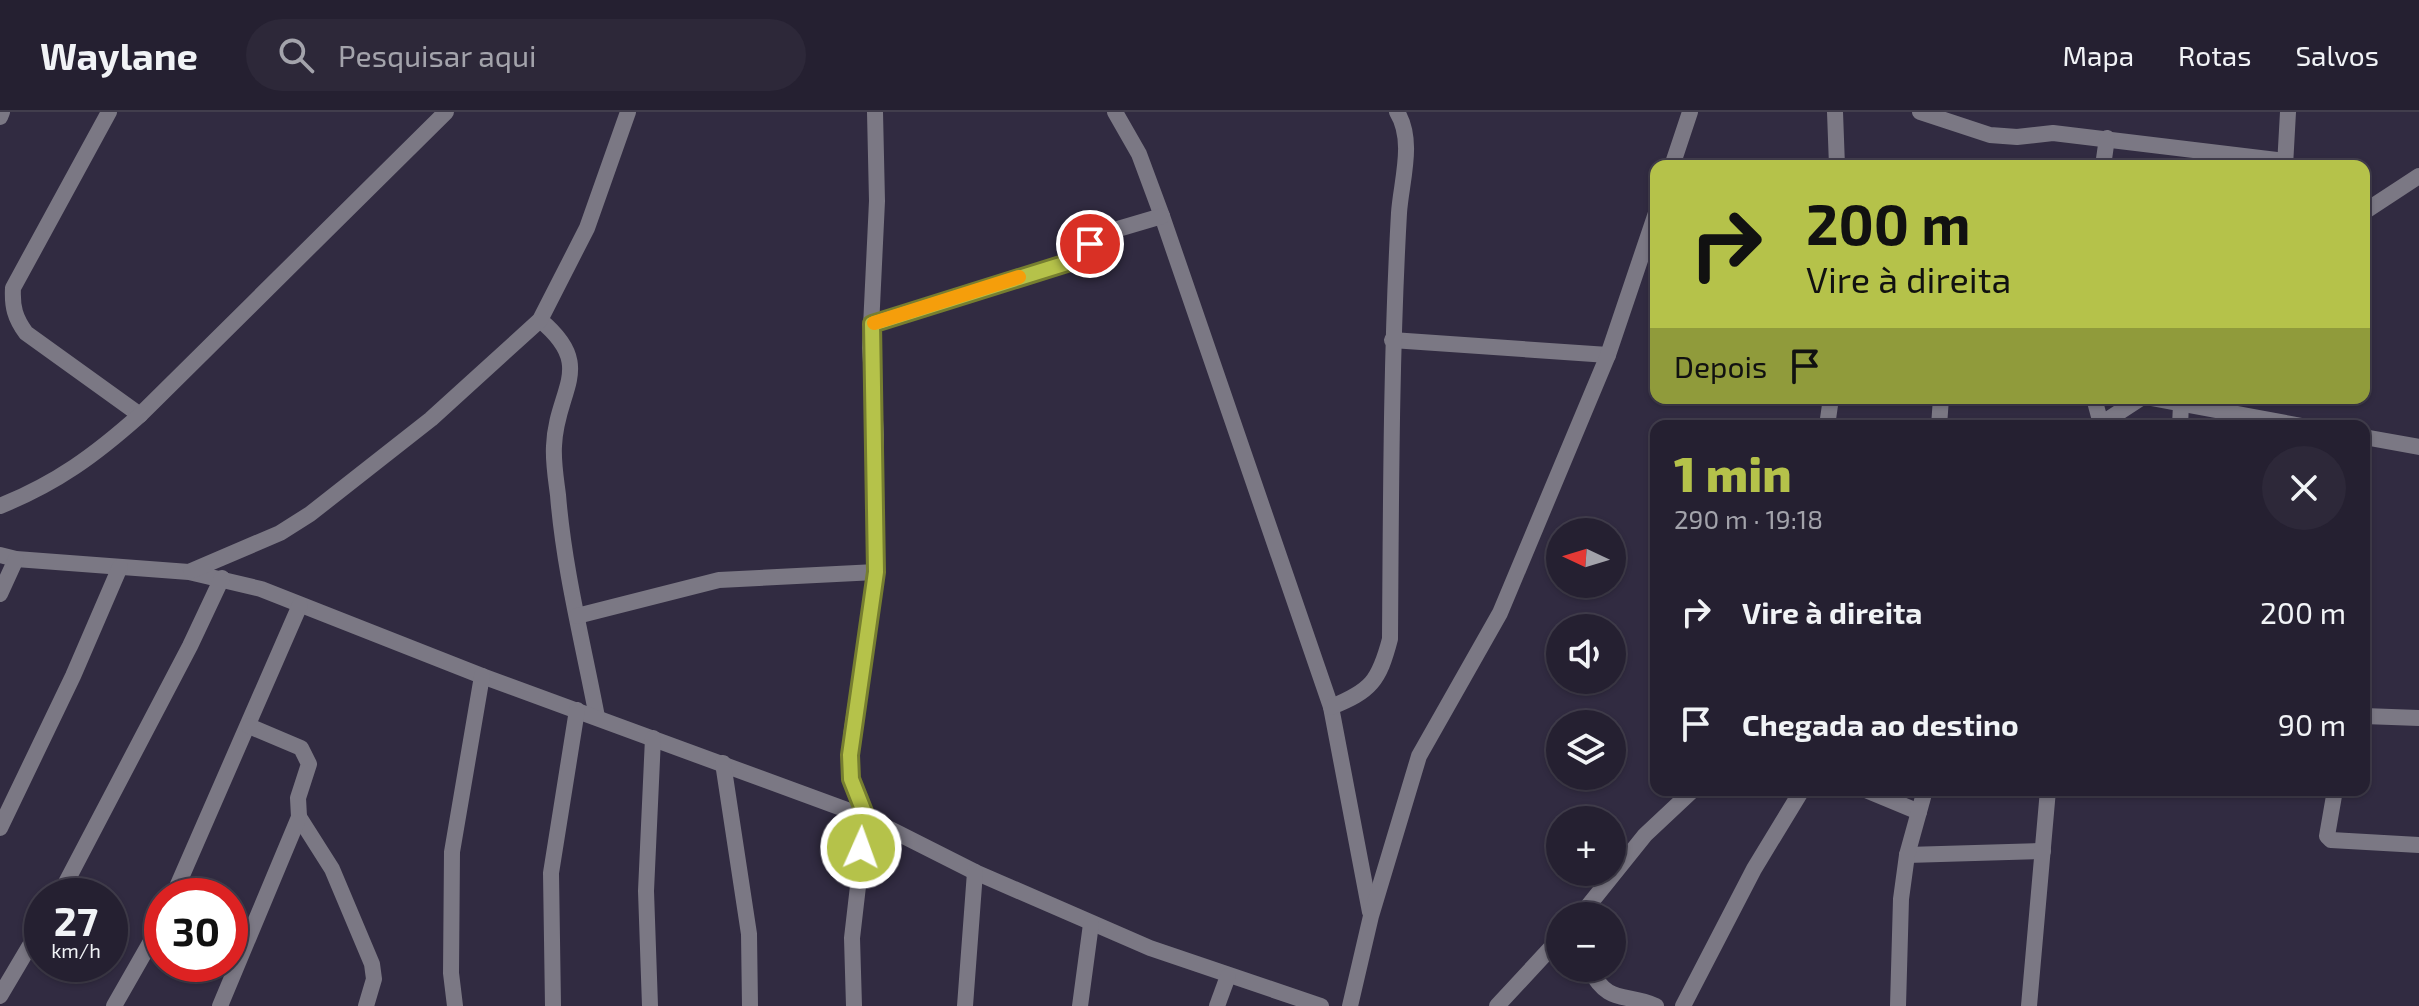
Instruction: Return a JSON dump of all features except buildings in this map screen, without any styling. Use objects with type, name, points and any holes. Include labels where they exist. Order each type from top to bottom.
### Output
[{"type":"street","points":[[109,112],[13,288],[12,306],[26,333],[140,415]]},
{"type":"street","points":[[0,506],[42,489],[102,448],[140,415],[446,112]]},
{"type":"street","points":[[189,572],[280,533],[310,514],[431,419],[540,320],[587,228],[628,112]]},
{"type":"street","points":[[854,1006],[852,938],[866,817],[851,779],[850,755],[876,572],[872,324],[877,201],[875,112]]},
{"type":"street","points":[[1115,112],[1139,154],[1162,216],[1331,707],[1371,916]]},
{"type":"street","points":[[1331,707],[1356,697],[1381,673],[1390,639],[1392,340],[1405,166],[1405,135],[1397,112]]},
{"type":"street","points":[[1674,160],[1690,112]]},
{"type":"street","points":[[1835,112],[1837,160]]},
{"type":"street","points":[[1920,112],[1990,135],[2017,137],[2053,133],[2107,138],[2258,160]]},
{"type":"street","points":[[2285,160],[2288,112]]},
{"type":"street","points":[[2104,160],[2107,138]]},
{"type":"street","points":[[2370,208],[2419,176]]},
{"type":"street","points":[[872,324],[1067,263],[1101,234],[1162,216]]},
{"type":"street","points":[[1350,1006],[1371,916],[1419,756],[1500,613],[1608,355],[1650,231]]},
{"type":"street","points":[[540,320],[560,337],[572,370],[556,424],[554,448],[561,538],[597,717]]},
{"type":"street","points":[[1392,340],[1608,355]]},
{"type":"street","points":[[2107,420],[2132,404]]},
{"type":"street","points":[[2180,420],[2181,404],[2256,420]]},
{"type":"street","points":[[2370,438],[2419,447]]},
{"type":"street","points":[[0,594],[8,557],[189,572],[261,589],[482,676],[866,817],[975,872],[1091,924],[1314,1005]]},
{"type":"street","points":[[0,828],[73,676],[120,567]]},
{"type":"street","points":[[577,616],[719,580],[876,572]]},
{"type":"street","points":[[68,878],[190,646],[222,578]]},
{"type":"street","points":[[181,878],[300,605]]},
{"type":"street","points":[[455,1006],[451,973],[452,852],[482,676]]},
{"type":"street","points":[[553,1006],[551,873],[577,710]]},
{"type":"street","points":[[2370,716],[2419,718]]},
{"type":"street","points":[[220,1006],[299,817],[298,798],[309,764],[301,748],[249,726]]},
{"type":"street","points":[[650,1006],[646,891],[653,738]]},
{"type":"street","points":[[723,763],[749,934],[750,1006]]},
{"type":"street","points":[[1591,902],[1645,835],[1687,796]]},
{"type":"street","points":[[1683,1006],[1754,869],[1798,796]]},
{"type":"street","points":[[1880,796],[1919,812]]},
{"type":"street","points":[[1898,1006],[1901,899],[1907,855],[1923,796]]},
{"type":"street","points":[[2029,1006],[2048,796]]},
{"type":"street","points":[[2334,796],[2326,827],[2331,840],[2419,845]]},
{"type":"street","points":[[299,817],[332,869],[372,964],[374,979],[366,1006]]},
{"type":"street","points":[[1907,855],[2043,851]]},
{"type":"street","points":[[965,1006],[975,872]]},
{"type":"street","points":[[1080,1006],[1091,924]]},
{"type":"street","points":[[1497,1006],[1546,953]]},
{"type":"street","points":[[114,1006],[144,954]]},
{"type":"street","points":[[0,996],[24,955]]},
{"type":"street","points":[[1217,1006],[1228,976]]},
{"type":"street","points":[[1596,982],[1621,999],[1656,1006]]},
{"type":"slow traffic","points":[[874,323],[1019,277]]},
{"type":"route","points":[[861,848],[866,817],[851,779],[850,755],[876,572],[872,324],[969,291],[1067,263],[1090,244]]}]
